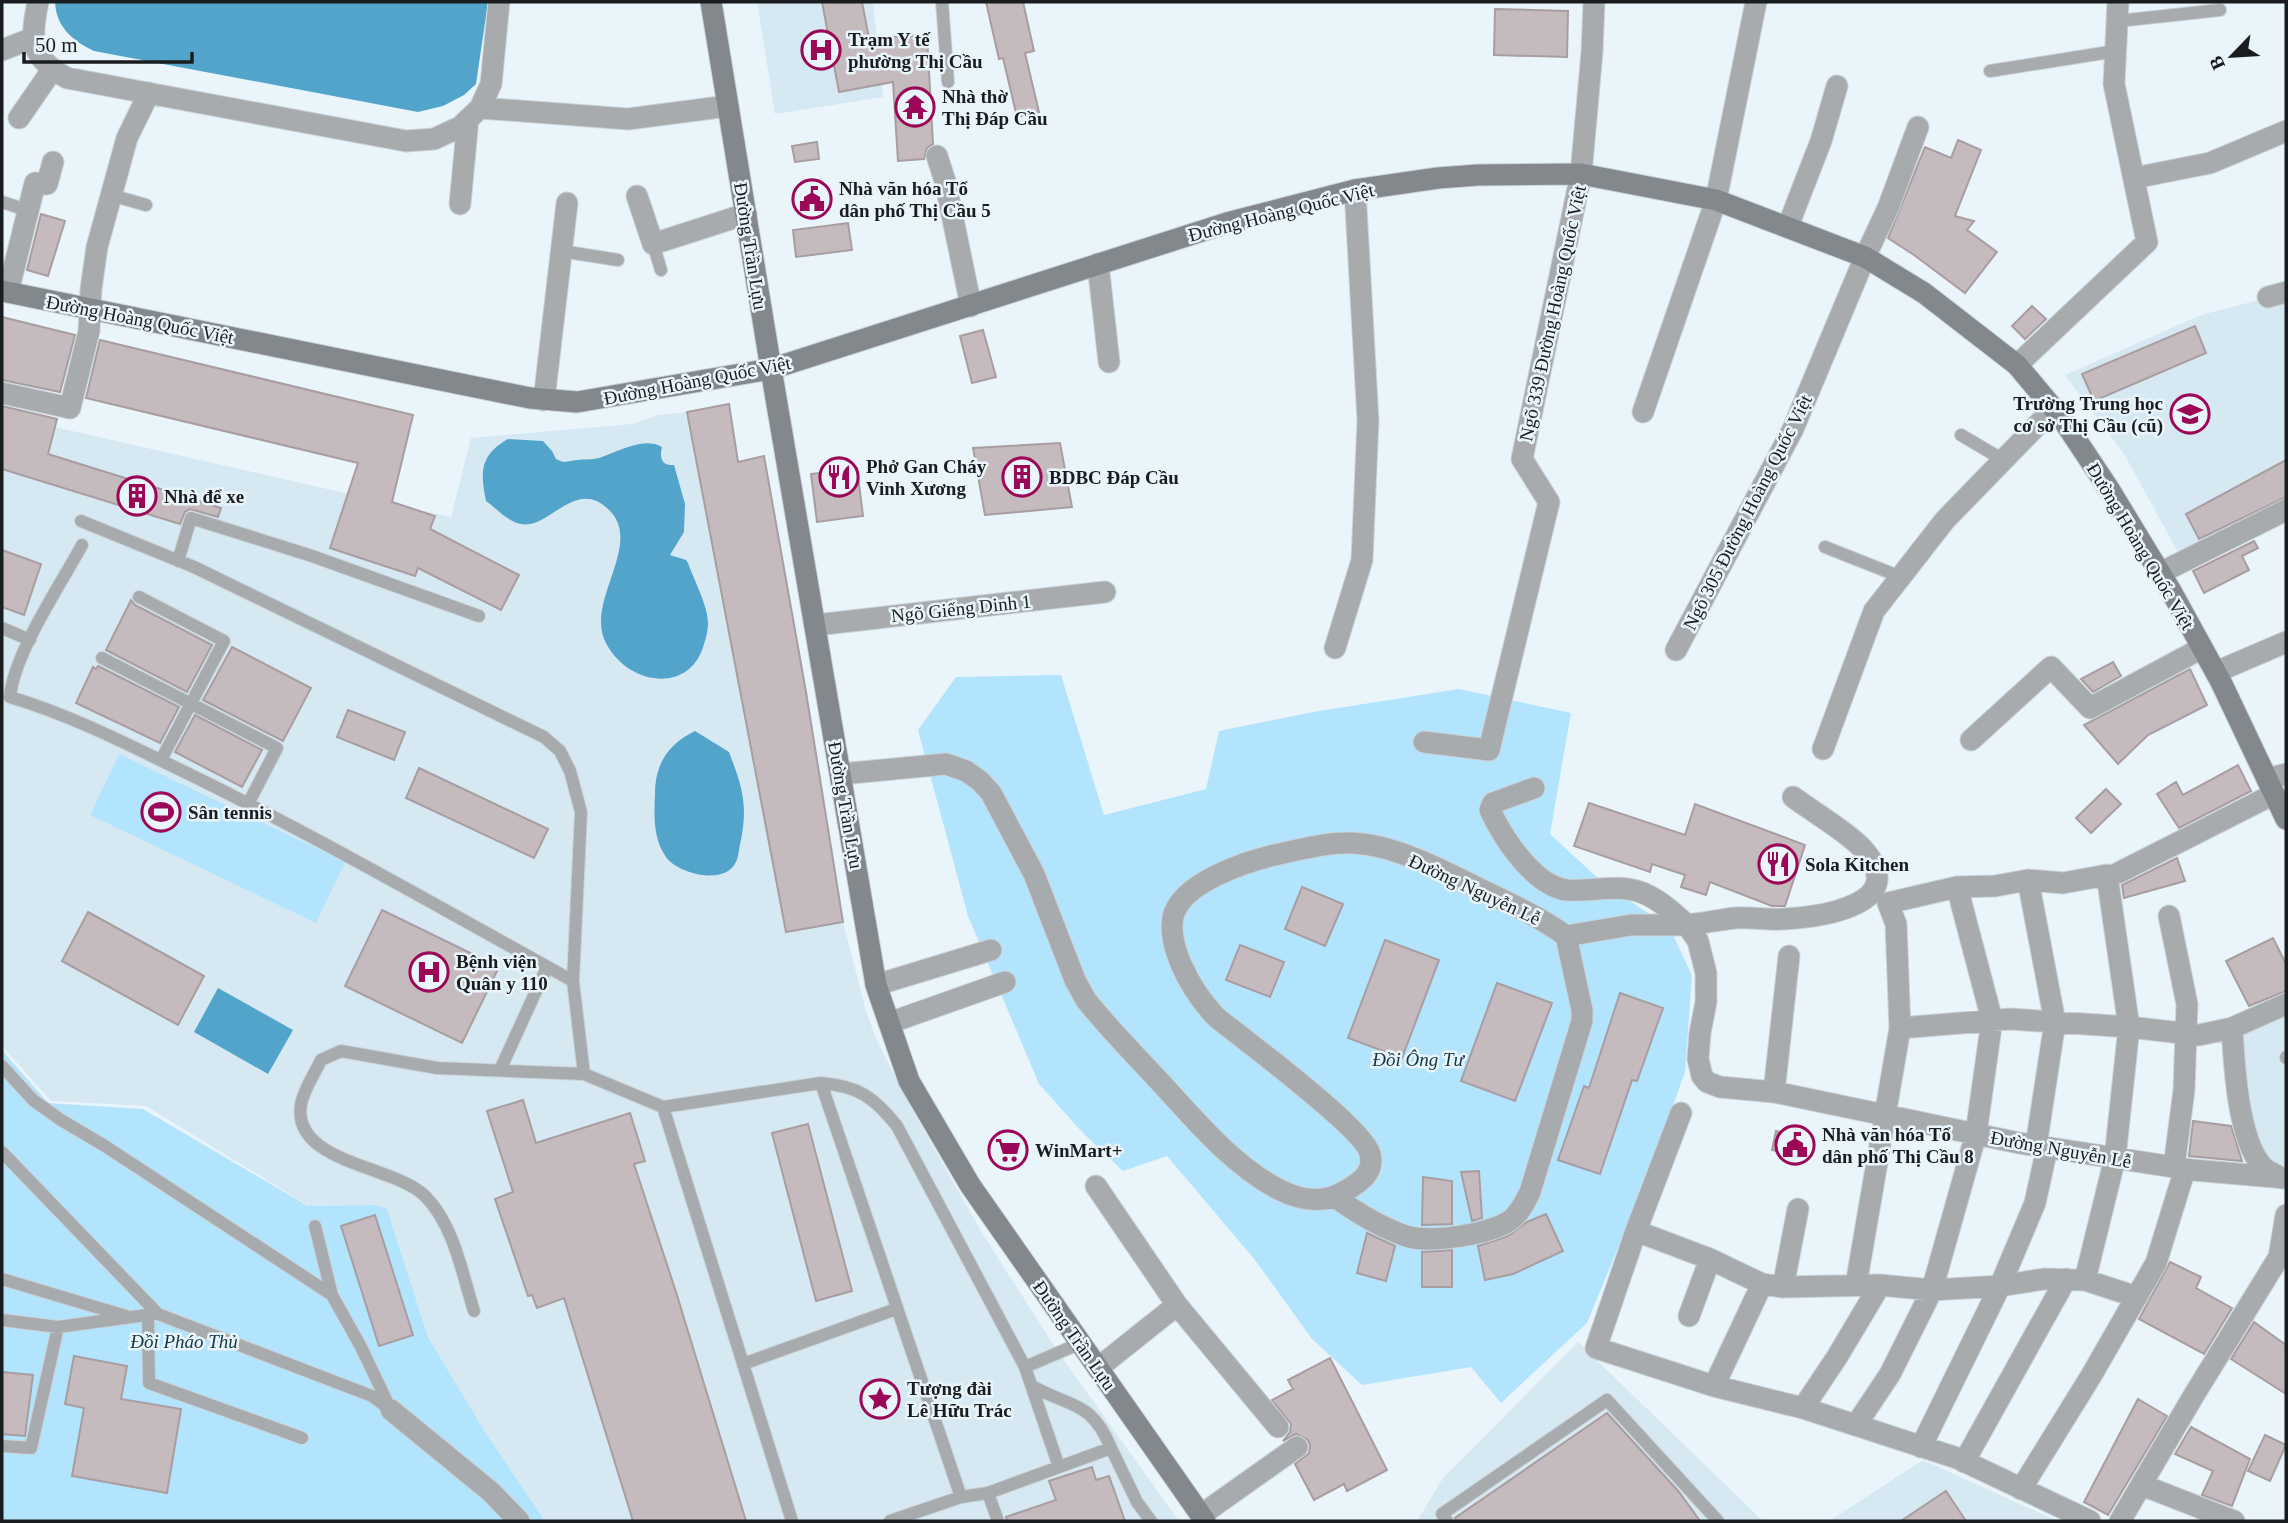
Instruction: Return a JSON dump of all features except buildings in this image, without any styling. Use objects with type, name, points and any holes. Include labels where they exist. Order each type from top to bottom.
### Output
[{"type":"main road","name":"Đường Trần Lựu","points":[[711,2],[876,985],[909,1081],[970,1185],[1203,1518]]},
{"type":"main road","name":"Đường Hoàng Quốc Việt","points":[[5,291],[544,400],[577,402],[771,369],[1227,223],[1355,190],[1478,175],[1581,174],[1716,200],[1865,257],[1924,293],[2017,365],[2054,408],[2109,489],[2160,573],[2276,782],[2286,819]]},
{"type":"street","points":[[38,2],[32,28],[33,45],[40,59],[67,78],[406,141],[434,139],[460,127],[474,114],[491,84],[499,2]]},
{"type":"street","points":[[1581,174],[1594,2]]},
{"type":"street","points":[[1643,412],[1716,200],[1756,2]]},
{"type":"street","points":[[2017,365],[2147,242],[2115,84],[2118,11]]},
{"type":"street","points":[[2,50],[33,38]]},
{"type":"street","points":[[19,118],[52,70]]},
{"type":"street","points":[[1788,226],[1821,141],[1838,86]]},
{"type":"street","points":[[2,393],[70,408],[89,331],[97,247],[127,138],[149,93]]},
{"type":"street","points":[[474,114],[628,119],[728,106]]},
{"type":"street","points":[[460,204],[474,114]]},
{"type":"street","name":"Ngõ 305 Đường Hoàng Quốc Việt","points":[[1676,650],[1793,429],[1888,208],[1918,127]]},
{"type":"street","points":[[2134,178],[2210,163],[2286,131]]},
{"type":"street","points":[[937,156],[945,181],[971,306]]},
{"type":"street","points":[[5,291],[30,211],[35,183],[47,184],[53,162]]},
{"type":"street","name":"Ngõ 339 Đường Hoàng Quốc Việt","points":[[1424,742],[1489,750],[1549,502],[1522,459],[1581,174]]},
{"type":"street","points":[[1335,648],[1362,560],[1368,420],[1355,190]]},
{"type":"street","points":[[637,196],[653,244],[746,214]]},
{"type":"street","points":[[544,400],[567,203]]},
{"type":"street","points":[[1098,264],[1109,362]]},
{"type":"street","points":[[1823,748],[1874,611],[1945,520],[2054,408]]},
{"type":"street","points":[[2160,573],[2286,510]]},
{"type":"street","name":"Ngõ Giếng Dinh 1","points":[[816,625],[1105,592]]},
{"type":"street","points":[[2216,672],[2286,642]]},
{"type":"street","points":[[1971,740],[2051,667],[2090,708],[2202,648]]},
{"type":"street","points":[[841,774],[946,764],[966,771],[980,781],[992,793],[1034,874],[1075,980],[1086,1000],[1200,1125],[1269,1183],[1304,1200],[1335,1197],[1361,1216],[1408,1237],[1428,1238],[1493,1229],[1511,1220],[1522,1209],[1530,1192],[1582,1021],[1566,936],[1631,925],[1687,925],[1735,918],[1784,919],[1812,916],[1862,902],[1872,895],[1878,884],[1876,871],[1861,847],[1793,797]]},
{"type":"street","points":[[2118,873],[2276,782]]},
{"type":"street","points":[[1534,788],[1493,803],[1490,810],[1532,872],[1548,884],[1566,890],[1595,888],[1643,893],[1659,901],[1687,925]]},
{"type":"street","name":"Đường Nguyễn Lễ","points":[[1335,1197],[1366,1176],[1371,1155],[1365,1144],[1342,1119],[1216,1017],[1199,1000],[1189,984],[1175,949],[1172,932],[1174,914],[1185,899],[1218,874],[1264,858],[1335,843],[1355,843],[1429,864],[1547,922],[1566,936]]},
{"type":"street","points":[[1856,1285],[1900,1028],[1896,924],[1888,903],[1957,887],[1995,886],[2028,880],[2063,883],[2107,875],[2129,1027],[2115,1158],[2076,1280],[1964,1462]]},
{"type":"street","points":[[1921,1447],[2000,1286],[2035,1203],[2055,1022],[2028,880]]},
{"type":"street","points":[[1856,1425],[1890,1374],[1932,1290],[1976,1135],[1992,1020],[1957,887]]},
{"type":"street","points":[[2021,1489],[2156,1264],[2179,1168],[2185,1090],[2187,1004],[2169,916]]},
{"type":"street","name":"Đường Nguyễn Lễ","points":[[1687,925],[1698,942],[1706,974],[1706,1002],[1698,1059],[1702,1076],[1707,1082],[1720,1087],[1774,1092],[2042,1147],[2285,1182]]},
{"type":"street","points":[[876,985],[991,950]]},
{"type":"street","points":[[1774,1092],[1789,956]]},
{"type":"street","points":[[890,1023],[1005,982]]},
{"type":"street","points":[[1900,1028],[2010,1019],[2199,1035],[2232,1028],[2286,1004]]},
{"type":"street","points":[[2232,1028],[2238,1095],[2249,1143],[2263,1167],[2285,1182]]},
{"type":"street","points":[[1681,1113],[1636,1231],[1596,1348],[1714,1386],[1803,1408],[1964,1462],[2090,1521]]},
{"type":"street","points":[[1096,1186],[1177,1305],[1278,1427]]},
{"type":"street","points":[[1714,1386],[1773,1286],[1798,1209]]},
{"type":"street","points":[[2120,1521],[2279,1257],[2286,1215]]},
{"type":"street","points":[[1636,1231],[1773,1286],[1880,1285],[1932,1290],[2000,1286],[2044,1279],[2076,1280],[2137,1297]]},
{"type":"street","points":[[1689,1316],[1710,1259]]},
{"type":"street","points":[[1803,1408],[1880,1285]]},
{"type":"street","points":[[1098,1368],[1177,1305]]},
{"type":"street","points":[[391,1410],[491,1492],[519,1521]]},
{"type":"street","points":[[1203,1518],[1297,1447]]},
{"type":"street","points":[[2143,1485],[2234,1521]]},
{"type":"lane","points":[[942,2],[948,82]]},
{"type":"lane","points":[[2118,11],[2220,10]]},
{"type":"lane","points":[[1990,71],[2116,51]]},
{"type":"lane","points":[[111,195],[146,205]]},
{"type":"lane","points":[[2,202],[30,211]]},
{"type":"lane","points":[[653,244],[661,270]]},
{"type":"lane","points":[[561,251],[618,260]]},
{"type":"lane","points":[[1961,435],[2005,461]]},
{"type":"lane","points":[[178,561],[191,518],[313,556],[479,616]]},
{"type":"lane","points":[[81,521],[178,561],[544,737],[560,751],[570,771],[581,812],[573,981],[584,1073]]},
{"type":"lane","points":[[82,545],[30,640],[12,680],[10,697],[41,706],[161,760],[248,804],[573,981]]},
{"type":"lane","points":[[1825,547],[1901,577]]},
{"type":"lane","points":[[139,597],[225,641],[161,760]]},
{"type":"lane","points":[[2,628],[30,640]]},
{"type":"lane","points":[[102,658],[277,748],[248,804]]},
{"type":"lane","points":[[500,1070],[547,967]]},
{"type":"lane","points":[[474,1311],[447,1231],[425,1196],[409,1185],[321,1149],[307,1132],[301,1115],[301,1102],[321,1060],[341,1051],[437,1068],[584,1073],[663,1107],[821,1083],[843,1085],[862,1092],[882,1107],[897,1126],[1026,1367],[1059,1467]]},
{"type":"lane","points":[[2,1066],[33,1100],[61,1120],[332,1295]]},
{"type":"lane","points":[[821,1083],[961,1497]]},
{"type":"lane","points":[[663,1107],[792,1521]]},
{"type":"lane","points":[[2,1152],[153,1314],[372,1396],[391,1410]]},
{"type":"lane","points":[[315,1226],[332,1295],[391,1410]]},
{"type":"lane","points":[[2,1279],[132,1318]]},
{"type":"lane","points":[[743,1364],[896,1309]]},
{"type":"lane","points":[[2,1320],[58,1327],[153,1314]]},
{"type":"lane","points":[[153,1314],[149,1383],[302,1438]]},
{"type":"lane","points":[[2,1446],[31,1448],[58,1327]]},
{"type":"lane","points":[[1026,1367],[1081,1343]]},
{"type":"lane","points":[[1032,1386],[1087,1411],[1104,1430],[1137,1502],[1152,1521]]},
{"type":"lane","points":[[1447,1521],[1442,1514],[1607,1400],[1718,1521]]},
{"type":"lane","points":[[890,1521],[961,1497],[988,1493],[1111,1448]]},
{"type":"lane","points":[[988,1493],[998,1521]]},
{"type":"shaded area","points":[[55,2],[488,2],[476,84],[464,95],[443,106],[418,112],[94,51],[79,43],[62,26]]},
{"type":"shaded area","name":"Trạm Y tế phường Thị Cầu","points":[[757,2],[873,2],[883,97],[775,114]]},
{"type":"shaded area","name":"Trường Trung học cơ sở Thị Cầu (cũ)","points":[[2286,293],[2286,502],[2179,554],[2124,454],[2065,375],[2201,315]]},
{"type":"shaded area","name":"Bệnh viện Quân y 110","points":[[687,412],[786,931],[843,922],[866,1011],[877,1041],[914,1113],[981,1231],[1058,1352],[1179,1521],[545,1521],[487,1435],[428,1337],[387,1209],[376,1205],[309,1206],[146,1106],[51,1101],[2,1046],[2,469],[40,480],[55,427],[451,517],[471,438],[632,424],[658,415]]},
{"type":"shaded area","points":[[508,439],[543,441],[556,459],[564,462],[599,458],[639,444],[662,447],[662,460],[674,465],[685,504],[684,532],[670,555],[688,563],[707,616],[708,628],[704,644],[697,660],[686,671],[673,677],[658,679],[644,676],[617,659],[607,645],[601,629],[602,611],[618,556],[620,539],[618,523],[608,509],[596,501],[584,499],[573,501],[542,520],[521,524],[507,518],[486,501],[484,465],[492,451]]},
{"type":"shaded area","points":[[695,731],[729,752],[744,805],[736,862],[722,874],[701,875],[672,863],[662,850],[655,827],[657,773],[670,749]]},
{"type":"shaded area","points":[[218,988],[293,1030],[268,1074],[194,1032]]},
{"type":"shaded area","points":[[2286,1008],[2286,1169],[2258,1153],[2246,1113],[2241,1027]]},
{"type":"shaded area","points":[[1578,1342],[1763,1521],[1417,1521],[1443,1478]]},
{"type":"shaded area","points":[[1923,1460],[2057,1521],[1829,1521]]},
{"type":"green space","name":"Đồi Ông Tư","points":[[1061,675],[1104,815],[1206,789],[1219,731],[1313,712],[1459,689],[1571,713],[1550,834],[1602,882],[1670,928],[1692,976],[1685,1072],[1647,1177],[1587,1323],[1501,1403],[1471,1367],[1362,1385],[1312,1339],[1255,1260],[1167,1156],[1123,1171],[1082,1132],[1039,1084],[968,916],[918,730],[956,677]]},
{"type":"green space","points":[[119,754],[345,862],[316,923],[90,815]]},
{"type":"green space","name":"Đồi Pháo Thủ","points":[[2,1050],[48,1103],[143,1109],[308,1206],[376,1205],[387,1209],[428,1337],[487,1435],[545,1521],[2,1521]]},
{"type":"place","name":"Trạm Y tế phường Thị Cầu","points":[[821,50]]},
{"type":"place","name":"Nhà thờ Thị Đáp Cầu","points":[[915,107]]},
{"type":"place","name":"Nhà văn hóa Tổ dân phố Thị Cầu 5","points":[[812,199]]},
{"type":"place","name":"Trường Trung học cơ sở Thị Cầu (cũ)","points":[[2190,414]]},
{"type":"place","name":"Phở Gan Cháy Vinh Xương","points":[[839,477]]},
{"type":"place","name":"BDBC Đáp Cầu","points":[[1022,477]]},
{"type":"place","name":"Nhà để xe","points":[[137,496]]},
{"type":"place","name":"Sân tennis","points":[[161,812]]},
{"type":"place","name":"Sola Kitchen","points":[[1778,864]]},
{"type":"place","name":"Bệnh viện Quân y 110","points":[[429,972]]},
{"type":"place","name":"Nhà văn hóa Tổ dân phố Thị Cầu 8","points":[[1795,1145]]},
{"type":"place","name":"WinMart+","points":[[1008,1150]]},
{"type":"place","name":"Tượng đài Lê Hữu Trác","points":[[880,1399]]}]
